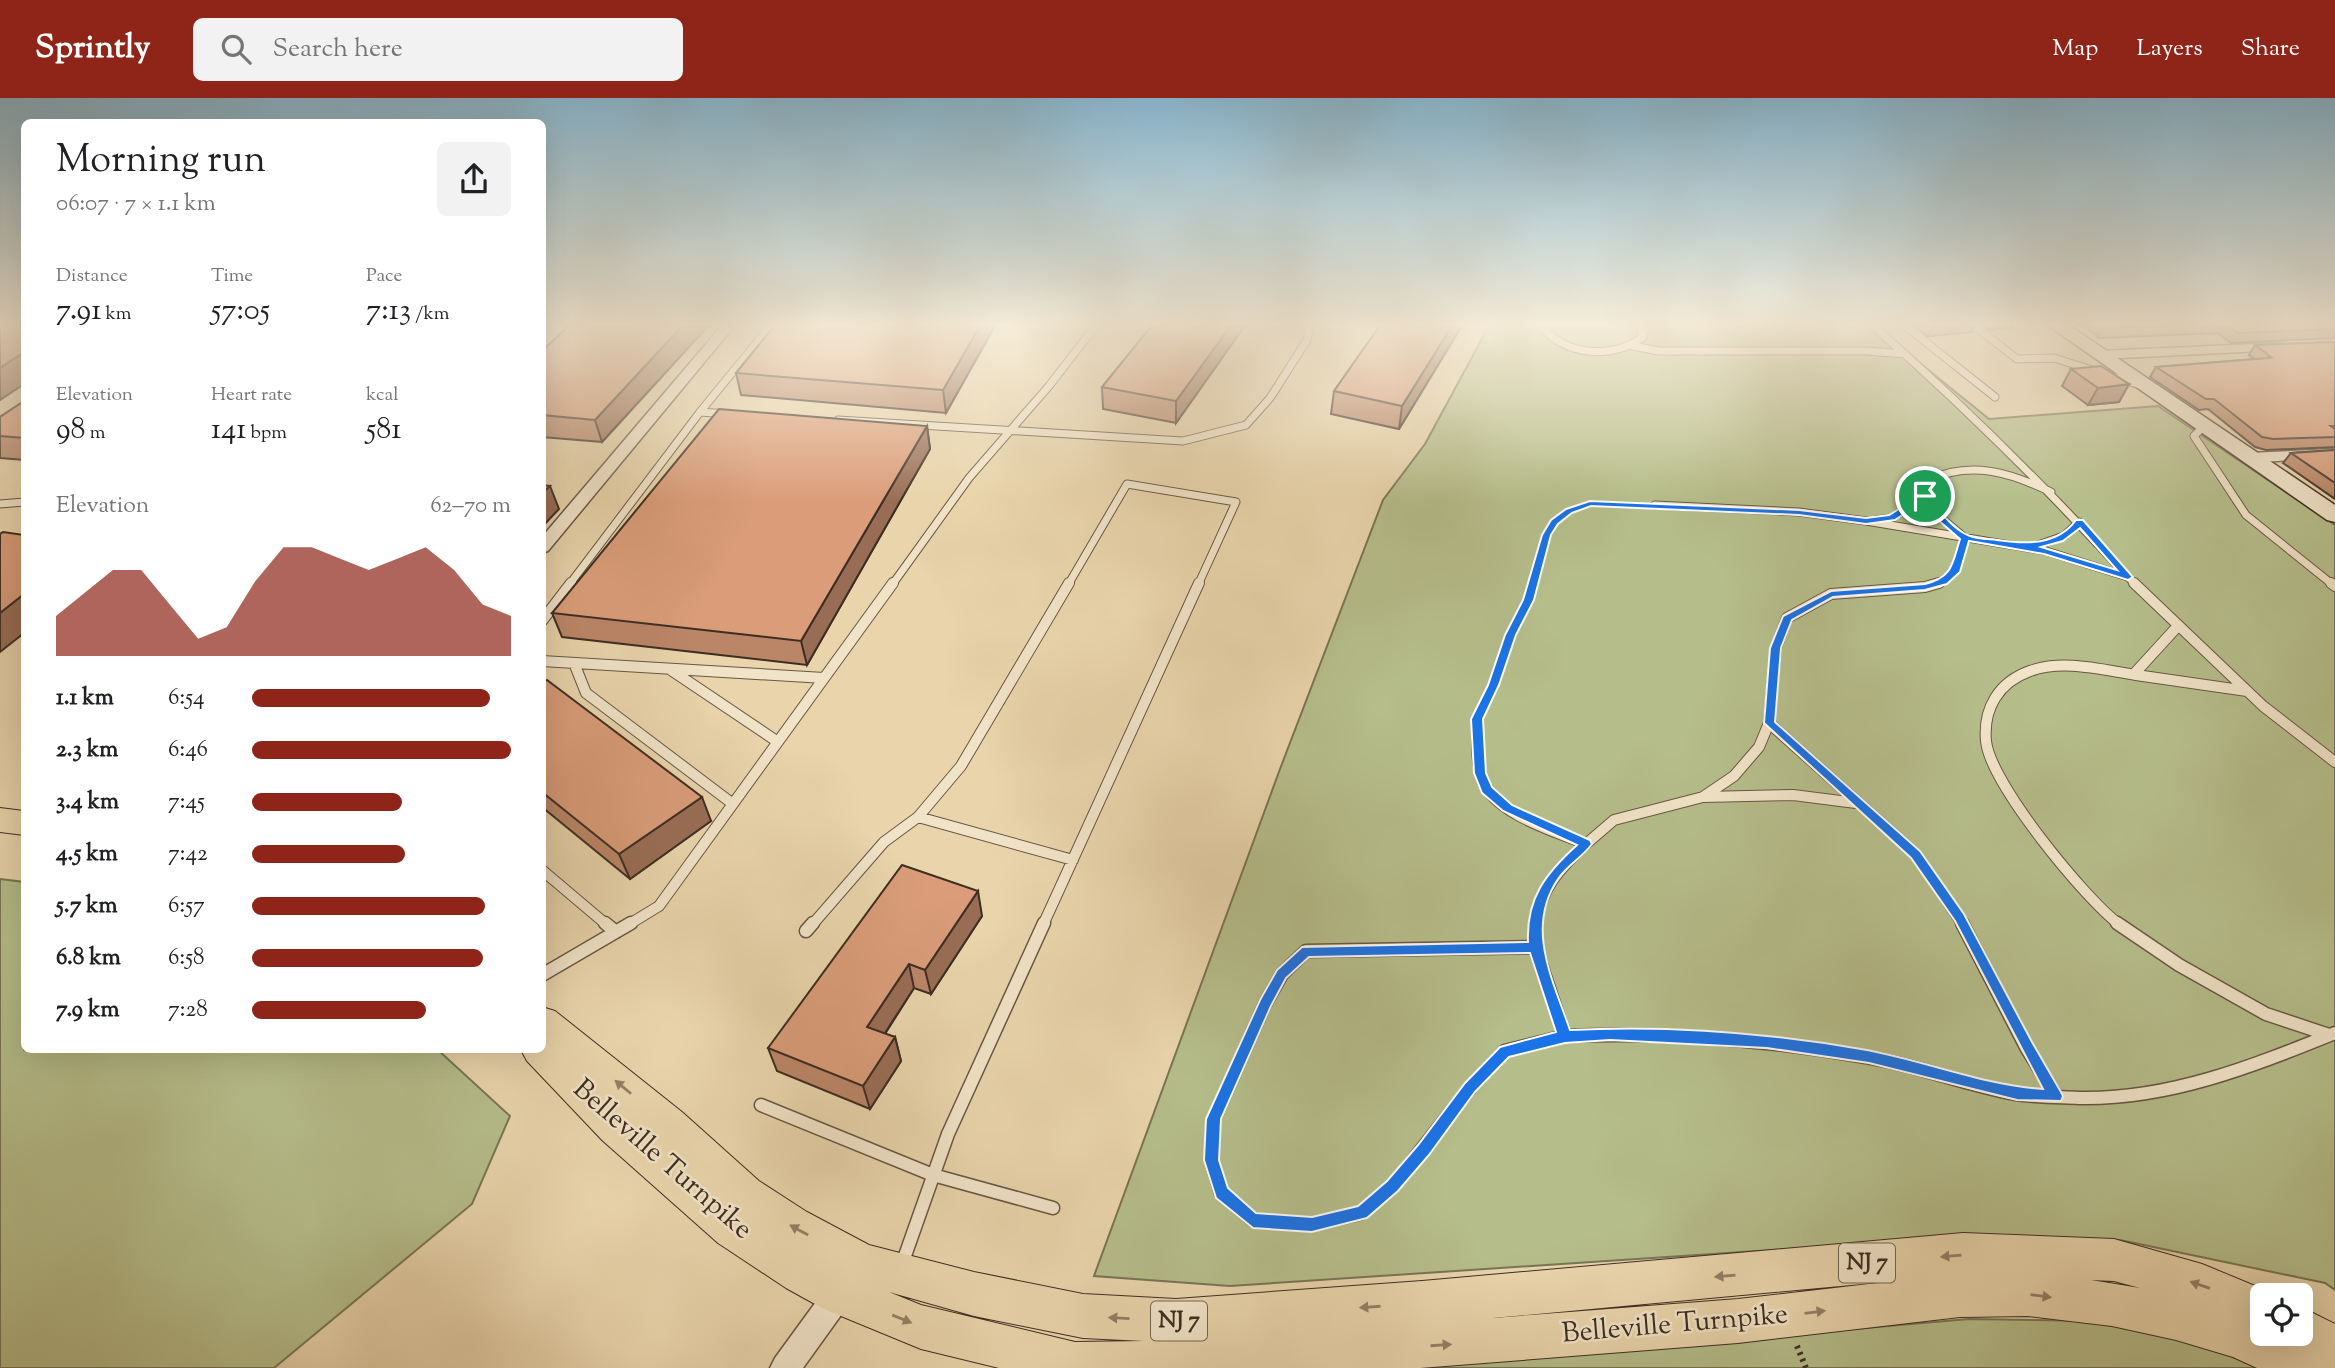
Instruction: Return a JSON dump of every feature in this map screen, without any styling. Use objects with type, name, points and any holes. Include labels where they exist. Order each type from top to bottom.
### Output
[{"type":"main road","points":[[2142,383],[2335,515]]},
{"type":"main road","points":[[0,820],[21,822]]},
{"type":"main road","name":"Belleville Turnpike","points":[[546,1025],[658,1116],[745,1195],[792,1226],[849,1278],[921,1327],[1075,1364],[1201,1363],[1738,1321],[1961,1295],[2028,1294],[2112,1304],[2176,1318],[2236,1336],[2309,1368]]},
{"type":"main road","name":"Belleville Turnpike","points":[[543,1053],[616,1127],[733,1229],[849,1278],[899,1274],[974,1294],[1083,1316],[1176,1321],[1422,1303],[1963,1254],[2114,1261],[2202,1285],[2250,1305]]},
{"type":"main road","points":[[2313,1336],[2335,1348]]},
{"type":"street","points":[[546,543],[680,383]]},
{"type":"street","points":[[2249,458],[2335,453]]},
{"type":"street","points":[[785,1368],[849,1278]]},
{"type":"lane","points":[[546,616],[724,383]]},
{"type":"lane","points":[[546,973],[659,906],[969,478],[1049,383]]},
{"type":"lane","points":[[822,419],[1183,441],[1246,425],[1279,383]]},
{"type":"lane","points":[[1936,383],[2051,492],[2177,627],[2247,691],[2335,762]]},
{"type":"lane","points":[[1979,383],[1996,397]]},
{"type":"lane","points":[[2135,383],[2147,387]]},
{"type":"lane","points":[[700,412],[741,414]]},
{"type":"lane","points":[[2204,426],[2194,436],[2246,515],[2335,586]]},
{"type":"lane","points":[[1965,538],[1933,511],[1925,496],[1929,480],[1943,471],[1965,468],[2000,473],[2031,481],[2051,492]]},
{"type":"lane","points":[[806,931],[884,842],[918,817],[961,766],[1127,484],[1236,502],[948,1134],[899,1274]]},
{"type":"lane","points":[[1866,521],[1891,518],[1925,496]]},
{"type":"lane","points":[[0,504],[21,502]]},
{"type":"lane","points":[[1655,505],[1799,512],[1866,521],[2028,548],[2092,564],[2128,577]]},
{"type":"lane","points":[[2028,548],[2059,539],[2072,532],[2079,522]]},
{"type":"lane","points":[[1703,797],[1734,776],[1759,747],[1769,723],[1776,648],[1787,618],[1831,594],[1925,587],[1943,582],[1955,572],[1965,538]]},
{"type":"lane","points":[[2134,674],[2177,627]]},
{"type":"lane","points":[[546,661],[824,678]]},
{"type":"lane","points":[[574,663],[586,693],[733,804]]},
{"type":"lane","points":[[2247,691],[2067,665],[2030,671],[1999,691],[1988,707],[1986,743],[2006,785],[2042,841],[2084,891],[2116,922],[2179,965],[2266,1014],[2332,1034]]},
{"type":"lane","points":[[670,668],[778,742]]},
{"type":"lane","points":[[1477,719],[1480,773],[1486,790],[1507,808],[1586,844]]},
{"type":"lane","points":[[1769,723],[1856,803],[1883,822],[1916,855],[1959,917],[2026,1047],[2056,1096]]},
{"type":"lane","points":[[1565,1037],[1535,947],[1534,923],[1539,903],[1553,874],[1614,820],[1703,797],[1793,795],[1856,803]]},
{"type":"lane","points":[[918,817],[1073,860]]},
{"type":"lane","points":[[546,873],[616,932]]},
{"type":"lane","points":[[1535,947],[1306,951],[1282,974],[1265,1004],[1214,1119],[1211,1160],[1221,1193],[1253,1220],[1312,1225],[1362,1213],[1393,1186],[1470,1088],[1505,1051],[1565,1037],[1610,1034],[1767,1042],[1869,1057],[2017,1094],[2082,1098],[2166,1090],[2242,1070],[2332,1034]]},
{"type":"lane","points":[[761,1105],[933,1175],[1053,1208]]},
{"type":"path","points":[[1477,719],[1528,600],[1546,535],[1555,522],[1569,511],[1590,504],[1655,505]]},
{"type":"green space","points":[[1458,383],[1945,383],[1989,419],[2158,406],[2335,525],[2335,1290],[2325,1283],[2120,1240],[1937,1239],[1230,1286],[1094,1276],[1280,769],[1383,500],[1425,444]]},
{"type":"green space","points":[[0,879],[21,882],[21,1053],[441,1053],[510,1116],[472,1204],[274,1368],[0,1368]]},
{"type":"green space","points":[[1969,1319],[2103,1321],[2189,1341],[2263,1368],[1401,1368]]},
{"type":"building","points":[[546,383],[629,383],[595,420],[546,415]]},
{"type":"building","points":[[861,383],[947,383],[943,390]]},
{"type":"building","points":[[1105,383],[1189,383],[1176,401],[1102,387]]},
{"type":"building","points":[[1339,383],[1416,383],[1402,406],[1334,391]]},
{"type":"building","points":[[2091,383],[2129,384],[2098,388]]},
{"type":"building","points":[[2181,383],[2335,383],[2335,426],[2331,426],[2335,429],[2335,437],[2262,437],[2214,399],[2206,399]]},
{"type":"building","points":[[21,403],[21,438],[0,436],[0,417]]},
{"type":"building","points":[[719,409],[927,426],[801,641],[552,613]]},
{"type":"building","points":[[2335,450],[2335,483],[2291,453]]},
{"type":"building","points":[[0,534],[21,535],[21,596],[0,613]]},
{"type":"building","points":[[546,681],[702,797],[619,854],[546,795]]},
{"type":"building","points":[[902,865],[978,891],[925,970],[909,964],[867,1027],[895,1037],[863,1086],[768,1048]]},
{"type":"route","points":[[1925,496],[1891,518],[1866,521],[1799,512],[1590,504],[1569,511],[1555,522],[1546,535],[1528,600],[1477,719],[1480,773],[1486,790],[1507,808],[1586,844],[1553,874],[1539,903],[1534,923],[1535,947],[1565,1037],[1505,1051],[1470,1088],[1393,1186],[1362,1213],[1312,1225],[1253,1220],[1221,1193],[1211,1160],[1214,1119],[1265,1004],[1282,974],[1306,951],[1357,948],[1401,950],[1535,947],[1565,1037],[1610,1034],[1767,1042],[1869,1057],[2017,1094],[2056,1096],[2026,1047],[1959,917],[1916,855],[1883,822],[1856,803],[1769,723],[1776,648],[1787,618],[1831,594],[1925,587],[1943,582],[1955,572],[1965,538],[2046,551],[2128,577],[2079,522],[2072,532],[2059,539],[2028,548],[1965,538],[1933,511],[1925,496]]}]
